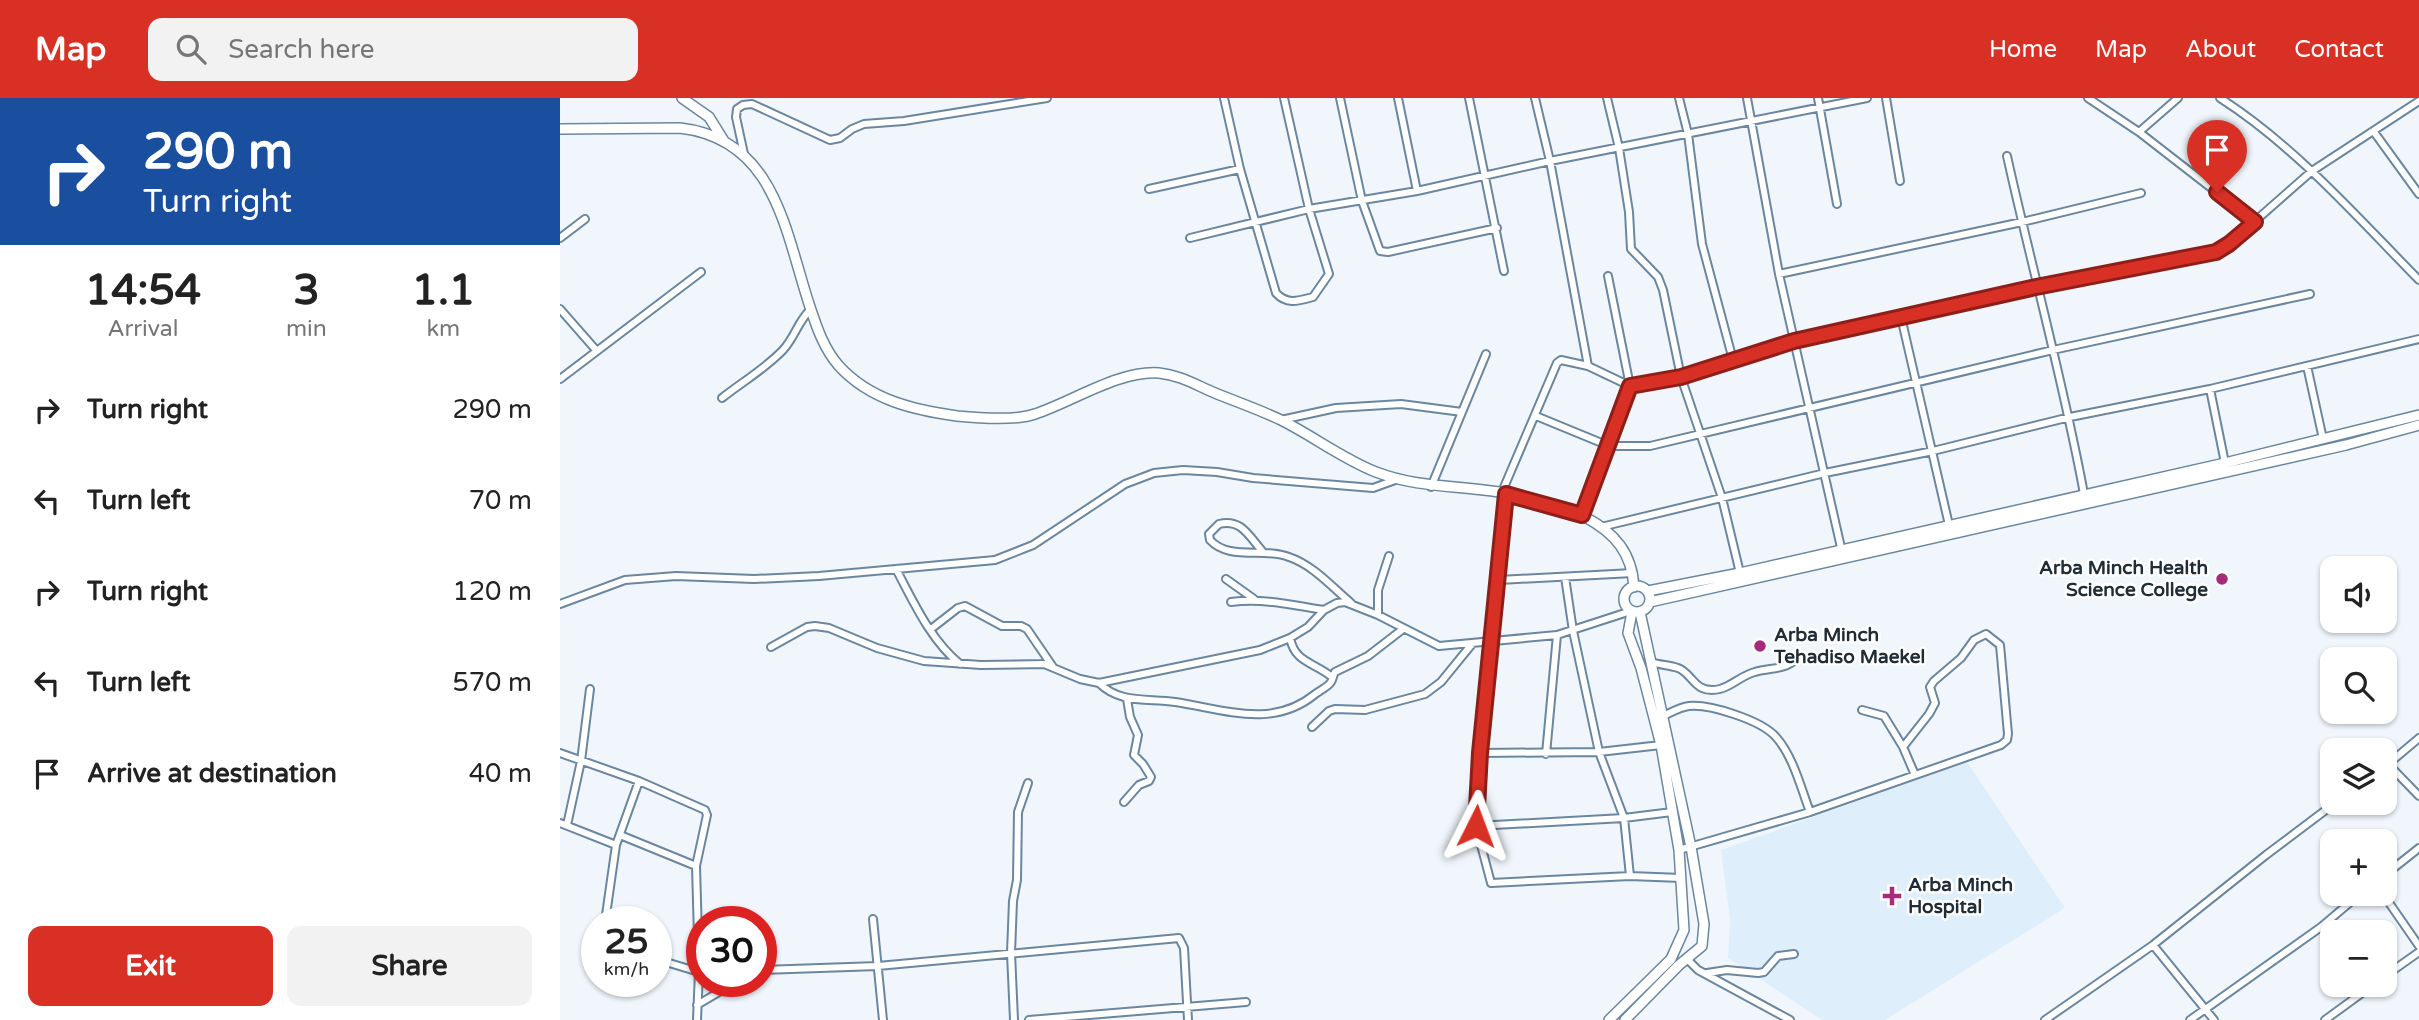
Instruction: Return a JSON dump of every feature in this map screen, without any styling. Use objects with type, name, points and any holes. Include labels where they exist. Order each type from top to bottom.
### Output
[{"type":"main road","points":[[682,98],[709,117],[725,142]]},
{"type":"main road","points":[[560,129],[698,130],[744,153],[763,177],[779,205],[824,343],[836,363],[848,375],[893,403],[923,411],[965,417],[1032,416],[1142,373],[1175,375],[1280,420],[1374,471],[1432,487],[1504,493],[1582,515],[1618,541],[1629,558],[1633,573],[1634,586],[1624,596],[1625,604],[1634,612],[1651,662],[1691,847],[1704,924],[1702,946],[1625,1020]]},
{"type":"main road","points":[[1634,586],[1648,591],[1843,555],[1949,525],[2225,463],[2419,415]]},
{"type":"main road","points":[[1650,602],[1843,555],[2346,445],[2419,425]]},
{"type":"main road","points":[[1634,612],[1647,608],[1650,602],[1648,591]]},
{"type":"main road","points":[[1610,1020],[1671,959],[1684,930],[1679,850],[1661,745],[1641,668],[1628,633],[1634,612]]},
{"type":"street","points":[[744,153],[736,117],[737,109],[744,105],[752,104],[830,140],[840,138],[863,124],[904,121],[1047,98]]},
{"type":"street","points":[[1224,98],[1240,169],[1276,293],[1282,299],[1293,302],[1313,298],[1329,274],[1309,209],[1284,98]]},
{"type":"street","points":[[1339,98],[1362,201],[1380,251],[1388,252],[1497,228]]},
{"type":"street","points":[[1398,98],[1417,191]]},
{"type":"street","points":[[1469,98],[1504,271]]},
{"type":"street","points":[[1535,98],[1550,161],[1588,366]]},
{"type":"street","points":[[1608,98],[1629,212],[1631,249],[1653,271],[1663,290],[1681,377],[1722,498],[1740,573]]},
{"type":"street","points":[[1679,98],[1688,134],[1702,244],[1733,360]]},
{"type":"street","points":[[1747,98],[1779,274],[1843,555]]},
{"type":"street","points":[[1818,98],[1837,204]]},
{"type":"street","points":[[1190,238],[1309,209],[1417,191],[1550,161],[1867,98]]},
{"type":"street","points":[[1886,98],[1900,181]]},
{"type":"street","points":[[2088,98],[2138,132],[2255,222]]},
{"type":"street","points":[[2138,132],[2178,98]]},
{"type":"street","points":[[2220,98],[2312,172],[2419,280]]},
{"type":"street","points":[[2232,98],[2238,110]]},
{"type":"street","points":[[1681,878],[1630,876],[1491,883],[1476,826],[1490,641],[1499,580],[1504,493],[1556,363],[1565,359],[1588,366],[1630,386],[1681,377],[1794,341],[2036,287],[2216,252],[2229,244],[2312,172],[2419,102]]},
{"type":"street","points":[[2374,132],[2419,194]]},
{"type":"street","points":[[2007,156],[2036,287],[2070,417],[2084,494]]},
{"type":"street","points":[[1149,189],[1240,169]]},
{"type":"street","points":[[1779,274],[2022,222],[2141,193]]},
{"type":"street","points":[[560,238],[584,219]]},
{"type":"street","points":[[560,379],[701,272]]},
{"type":"street","points":[[1582,515],[1630,386],[1608,276]]},
{"type":"street","points":[[1536,416],[1609,446],[1650,446],[2053,350],[2310,294]]},
{"type":"street","points":[[560,309],[596,350]]},
{"type":"street","points":[[722,398],[782,352],[794,336],[801,318],[811,309]]},
{"type":"street","points":[[1901,317],[1949,525]]},
{"type":"street","points":[[1601,527],[2070,417],[2210,389],[2419,339]]},
{"type":"street","points":[[1432,487],[1486,354]]},
{"type":"street","points":[[2307,366],[2323,440]]},
{"type":"street","points":[[2210,389],[2225,463]]},
{"type":"street","points":[[1280,420],[1336,408],[1401,404],[1462,412]]},
{"type":"street","points":[[560,604],[625,580],[676,576],[754,579],[995,560],[1033,545],[1125,484],[1154,473],[1183,470],[1217,472],[1253,478],[1373,488],[1399,479]]},
{"type":"street","points":[[1263,552],[1240,526],[1233,523],[1219,524],[1209,534],[1210,540],[1222,549],[1288,556],[1314,571],[1359,609]]},
{"type":"street","points":[[1378,615],[1378,590],[1389,556]]},
{"type":"street","points":[[896,569],[916,609],[951,657],[961,665]]},
{"type":"street","points":[[1499,580],[1633,573]]},
{"type":"street","points":[[1564,578],[1599,752],[1624,818],[1630,876]]},
{"type":"street","points":[[1226,579],[1254,599]]},
{"type":"street","points":[[1231,602],[1254,599],[1324,610]]},
{"type":"street","points":[[771,648],[807,627],[815,626],[829,628],[877,648],[902,655],[961,665],[1030,663],[1054,667],[1080,680],[1099,683],[1260,650],[1290,638],[1308,627],[1324,610],[1337,603],[1345,602],[1378,615],[1439,646],[1557,635],[1634,612]]},
{"type":"street","points":[[931,629],[958,608],[965,606],[1002,626],[1021,626],[1027,629],[1054,667]]},
{"type":"street","points":[[1099,683],[1107,691],[1126,699],[1175,702],[1206,710],[1258,715],[1288,710],[1303,704],[1331,682],[1335,672],[1368,656],[1403,629]]},
{"type":"street","points":[[1679,850],[1810,812],[2001,745],[2007,740],[2000,645],[1994,639],[1986,634],[1974,639],[1961,659],[1934,681],[1930,687],[1935,703],[1903,747]]},
{"type":"street","points":[[1546,754],[1557,635]]},
{"type":"street","points":[[1290,638],[1296,654],[1332,677]]},
{"type":"street","points":[[1312,727],[1329,711],[1335,709],[1365,710],[1425,694],[1441,682],[1472,644]]},
{"type":"street","points":[[1651,662],[1664,667],[1679,668],[1699,686],[1710,690],[1722,688],[1754,672],[1779,669],[1790,665],[1796,659]]},
{"type":"street","points":[[590,689],[581,761],[563,824],[616,845]]},
{"type":"street","points":[[1124,802],[1139,785],[1149,781],[1151,777],[1134,755],[1138,735],[1126,699]]},
{"type":"street","points":[[1663,716],[1688,706],[1748,718],[1768,730],[1784,749],[1810,812]]},
{"type":"street","points":[[1862,710],[1884,716],[1903,747],[1915,775]]},
{"type":"street","points":[[2397,757],[2419,738]]},
{"type":"street","points":[[1480,753],[1599,752],[1661,745]]},
{"type":"street","points":[[560,753],[639,781],[705,810],[696,866],[697,906]]},
{"type":"street","points":[[2397,775],[2419,796]]},
{"type":"street","points":[[608,906],[616,845],[639,781]]},
{"type":"street","points":[[1014,1020],[1011,953],[1013,901],[1017,880],[1018,812],[1028,783]]},
{"type":"street","points":[[1476,826],[1624,818],[1672,812]]},
{"type":"street","points":[[2045,1020],[2153,945],[2320,814]]},
{"type":"street","points":[[620,835],[696,866]]},
{"type":"street","points":[[2397,865],[2419,848]]},
{"type":"street","points":[[2190,1020],[2346,906]]},
{"type":"street","points":[[2391,906],[2419,946]]},
{"type":"street","points":[[873,919],[883,1020]]},
{"type":"street","points":[[777,970],[878,967],[1179,938],[1184,948],[1188,1020]]},
{"type":"street","points":[[2153,945],[2214,1020]]},
{"type":"street","points":[[2397,968],[2419,952]]},
{"type":"street","points":[[1707,973],[1727,970],[1764,972],[1778,956],[1794,954]]},
{"type":"street","points":[[1687,958],[1698,971],[1707,973],[1790,1020]]},
{"type":"street","points":[[697,997],[697,1020]]},
{"type":"street","points":[[697,1004],[709,997]]},
{"type":"street","points":[[2325,1020],[2357,997]]},
{"type":"street","points":[[1029,1020],[1246,1002]]},
{"type":"shaded area","name":"Arba Minch Hospital","points":[[1967,762],[2065,908],[1885,1020],[1822,1020],[1728,958],[1730,919],[1721,850]]},
{"type":"place","name":"Arba Minch Health Science College","points":[[2222,579]]},
{"type":"place","name":"Arba Minch Tehadiso Maekel","points":[[1760,646]]},
{"type":"place","name":"Arba Minch Hospital","points":[[1892,896]]},
{"type":"route","points":[[1476,826],[1490,641],[1499,580],[1506,494],[1582,515],[1630,386],[1681,377],[1794,341],[2036,287],[2216,252],[2255,222],[2217,192]]}]
